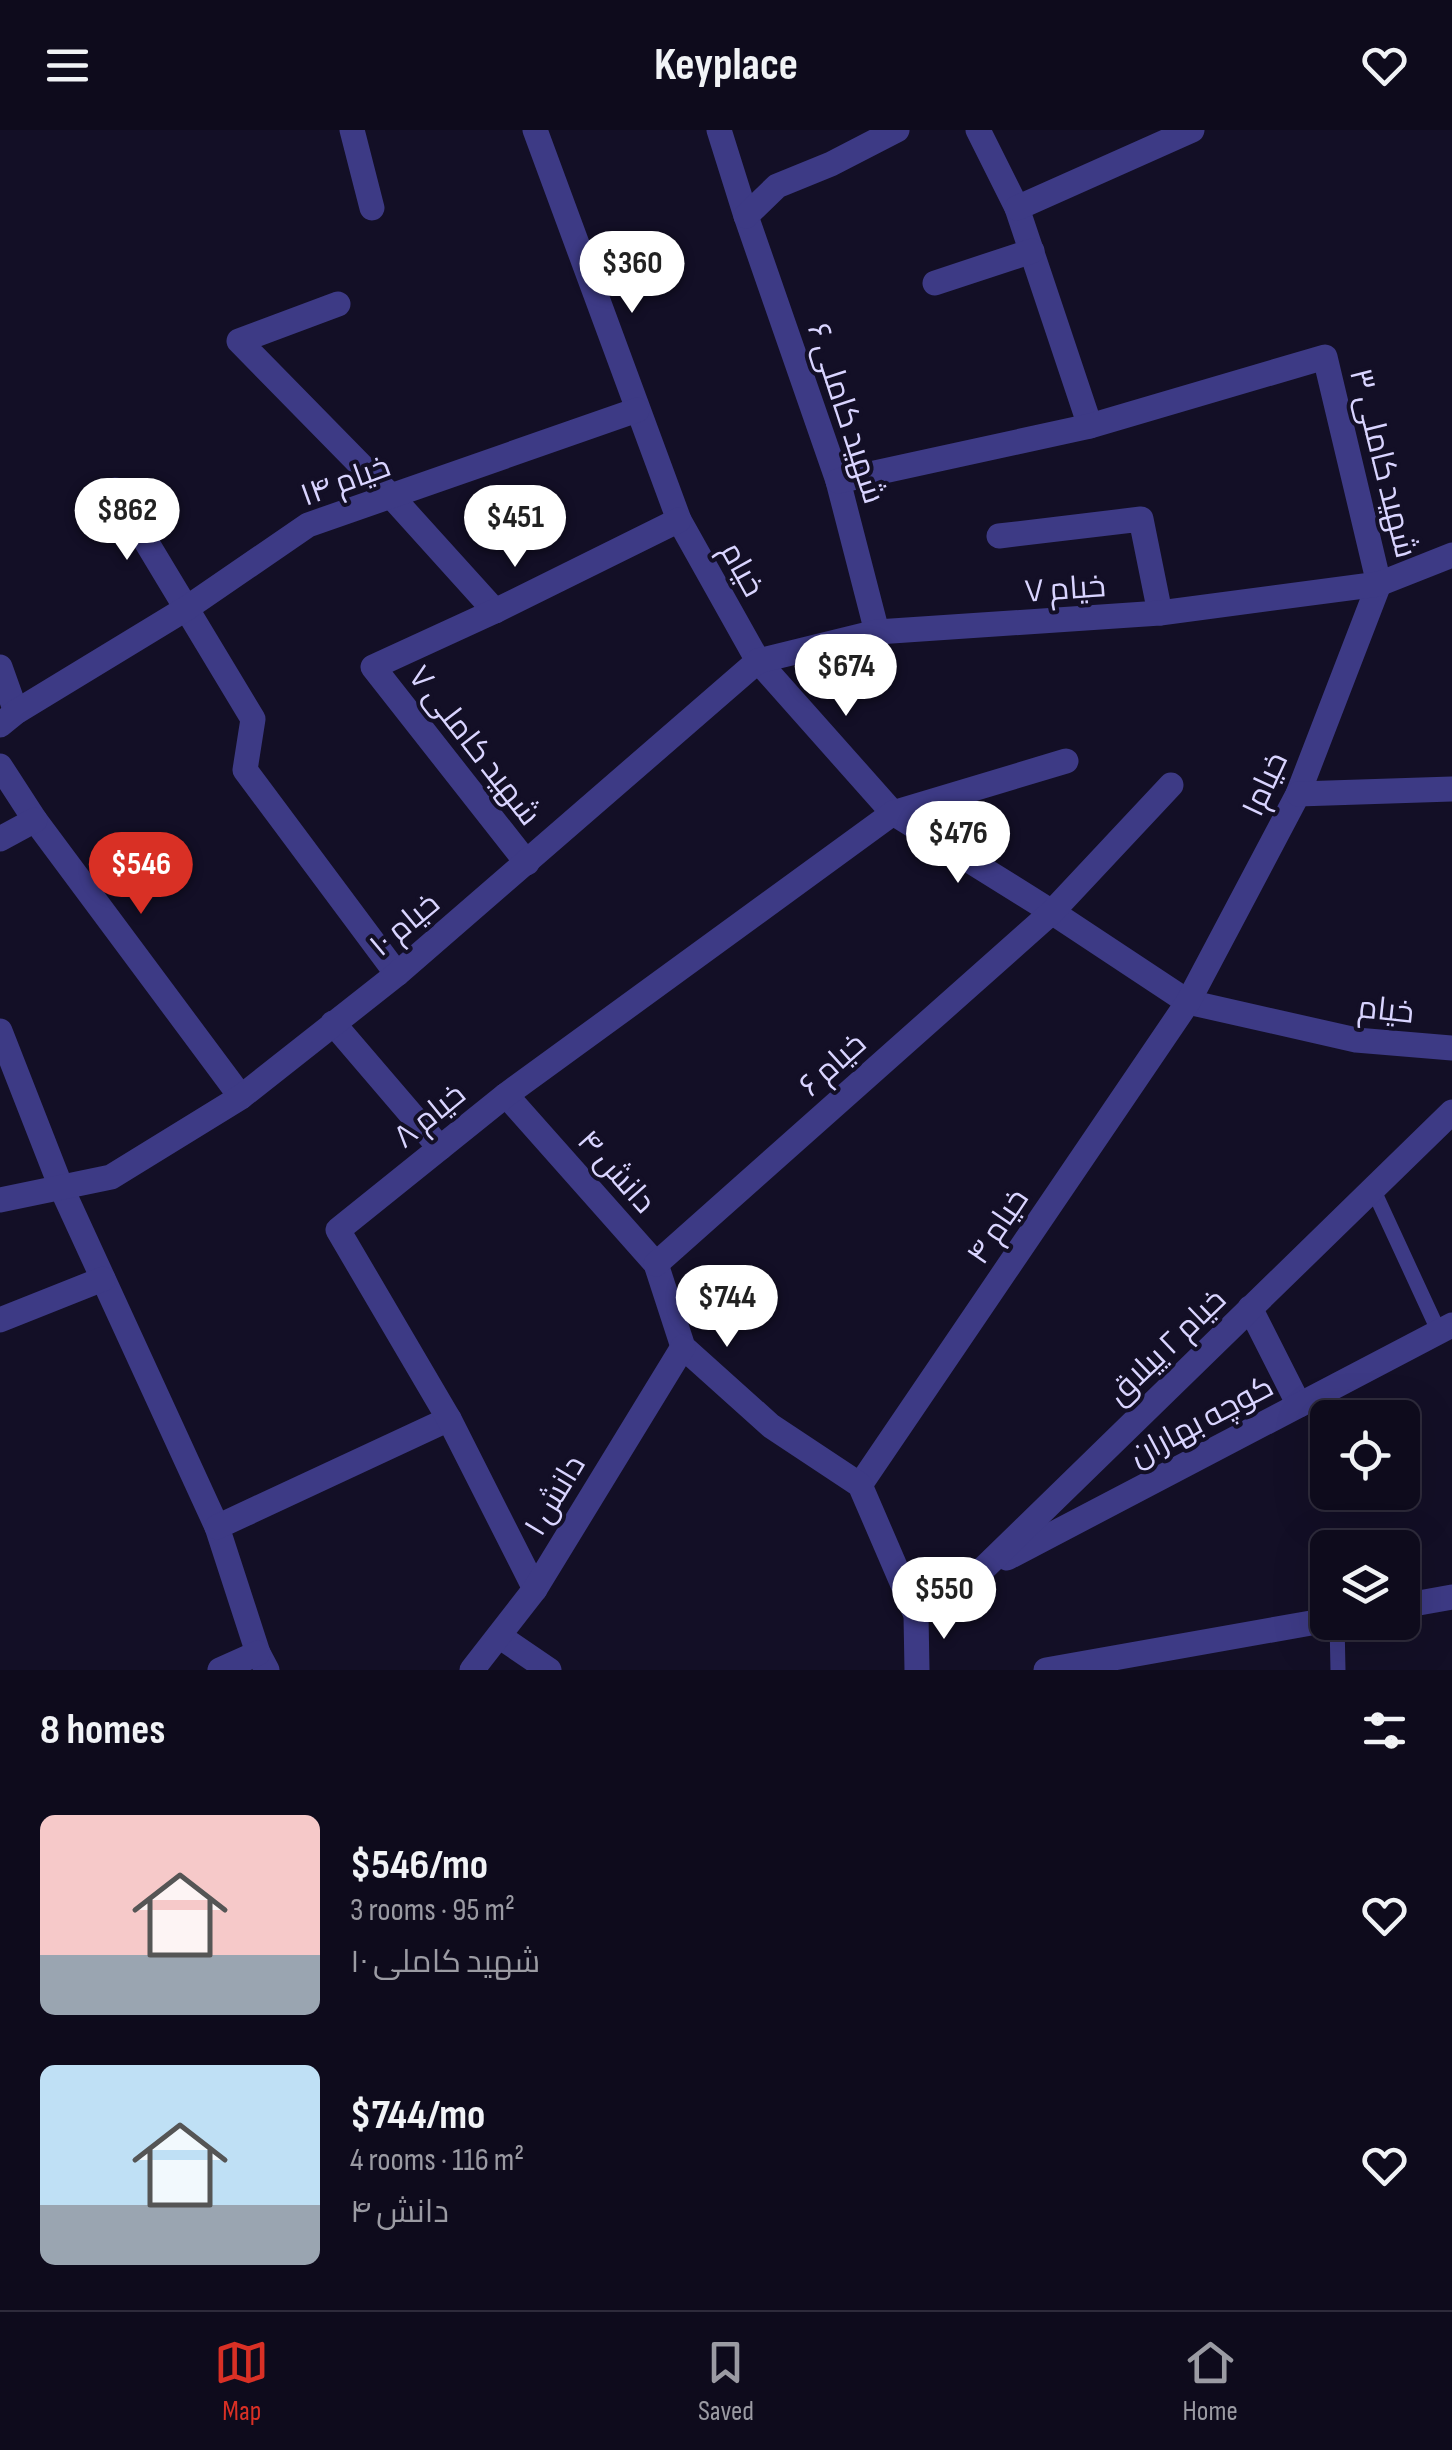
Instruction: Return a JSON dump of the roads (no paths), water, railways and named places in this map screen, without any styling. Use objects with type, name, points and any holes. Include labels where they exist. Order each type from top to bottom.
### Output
[{"type":"street","points":[[352,130],[372,208]]},
{"type":"street","name":"خیام","points":[[535,130],[679,520],[758,661],[893,813],[1188,1002],[1356,1040],[1452,1048]]},
{"type":"street","name":"شهید کاملی ۶","points":[[720,130],[838,481],[877,632]]},
{"type":"street","points":[[746,216],[777,186],[897,130]]},
{"type":"street","points":[[838,481],[1090,426],[1017,208],[978,130]]},
{"type":"street","points":[[1017,208],[1192,130]]},
{"type":"street","points":[[935,283],[1032,251]]},
{"type":"street","points":[[338,304],[240,340],[392,497],[495,611],[679,520]]},
{"type":"street","name":"شهید کاملی ۳","points":[[1090,426],[1325,357],[1379,584]]},
{"type":"street","name":"خیام ۱۴","points":[[8,719],[187,608],[308,525],[637,410]]},
{"type":"street","points":[[115,490],[253,719],[245,770],[397,974]]},
{"type":"street","points":[[999,536],[1141,519],[1160,613]]},
{"type":"street","name":"خیام ۷","points":[[758,661],[877,632],[1160,613],[1379,584],[1452,556]]},
{"type":"street","name":"خیام۱","points":[[1188,1002],[1298,794],[1379,584]]},
{"type":"street","name":"شهید کاملی ۷","points":[[495,611],[373,667],[526,864]]},
{"type":"street","name":"خیام ۱۰","points":[[0,1200],[110,1178],[241,1096],[397,974],[758,661]]},
{"type":"street","points":[[0,668],[8,719]]},
{"type":"street","name":"خیام ۸","points":[[536,1589],[449,1419],[338,1230],[506,1095],[893,813],[1066,761]]},
{"type":"street","points":[[0,766],[35,820],[241,1096]]},
{"type":"street","name":"خیام ۶","points":[[656,1264],[1052,912],[1171,785]]},
{"type":"street","points":[[1298,794],[1452,789]]},
{"type":"street","points":[[0,839],[35,820]]},
{"type":"street","name":"خیام ۴","points":[[860,1485],[1188,1002]]},
{"type":"street","points":[[333,1023],[440,1148]]},
{"type":"street","points":[[0,1031],[60,1187],[216,1527],[263,1662],[220,1670]]},
{"type":"street","name":"دانش ۴","points":[[506,1095],[656,1264],[682,1347]]},
{"type":"street","name":"خیام ۲ ییلاق","points":[[916,1615],[980,1572],[1452,1112]]},
{"type":"street","points":[[0,1320],[103,1280]]},
{"type":"street","points":[[1250,1308],[1299,1405]]},
{"type":"street","name":"کوچه بهاران","points":[[980,1572],[1446,1328]]},
{"type":"street","points":[[682,1347],[771,1426],[860,1485],[916,1615],[917,1670]]},
{"type":"street","name":"دانش ۱","points":[[472,1670],[536,1589],[682,1347]]},
{"type":"street","points":[[216,1527],[449,1419]]},
{"type":"street","points":[[1420,1603],[1452,1597]]},
{"type":"street","points":[[1046,1670],[1310,1623]]},
{"type":"street","points":[[499,1636],[550,1670]]},
{"type":"lane","points":[[1374,1188],[1446,1328]]},
{"type":"lane","points":[[1337,1640],[1338,1670]]}]
